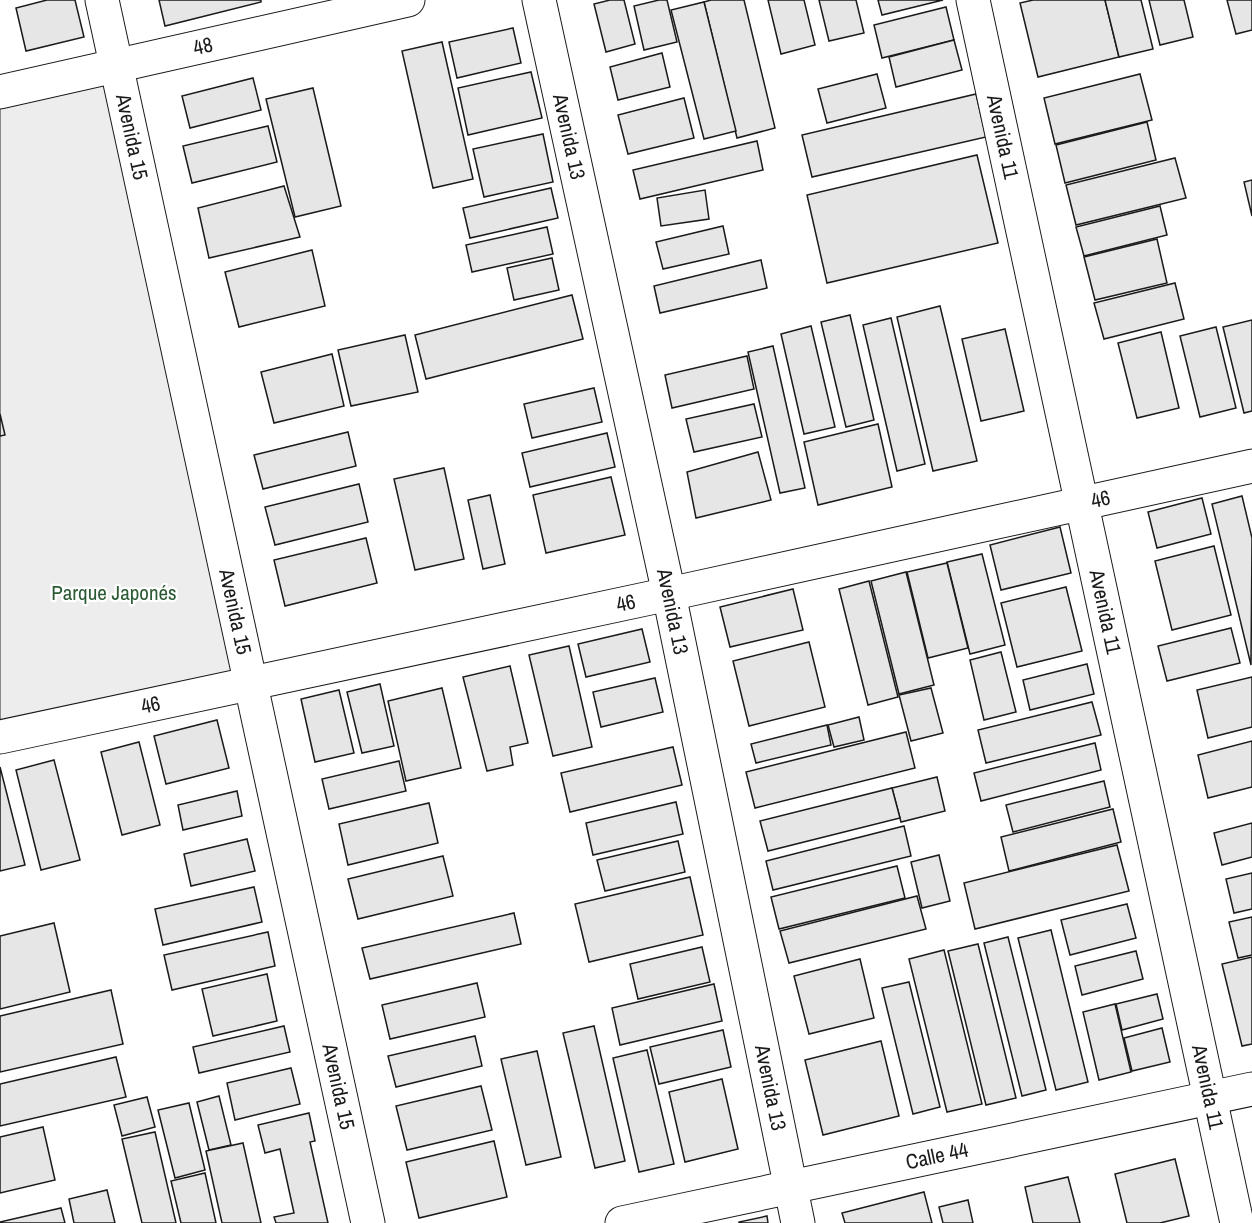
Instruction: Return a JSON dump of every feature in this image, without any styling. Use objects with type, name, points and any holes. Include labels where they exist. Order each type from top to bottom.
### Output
[{"type":"street","name":"Avenida 15","points":[[102,0],[368,1223]]},
{"type":"street","name":"48","points":[[0,92],[408,0]]},
{"type":"street","name":"Avenida 13","points":[[539,0],[669,594],[798,1223]]},
{"type":"street","name":"Avenida 11","points":[[973,0],[1083,502],[1208,1098],[1237,1223]]},
{"type":"street","name":"46","points":[[0,737],[1252,466]]},
{"type":"street","name":"Calle 44","points":[[622,1223],[1252,1089]]},
{"type":"shaded area","name":"Parque Japonés","points":[[117,66],[251,683],[0,737],[0,92]]},
{"type":"building","points":[[47,0],[75,0],[84,37],[26,51],[16,8]]},
{"type":"building","points":[[159,0],[261,0],[261,2],[165,26]]},
{"type":"building","points":[[610,0],[624,0],[635,44],[606,52],[594,4]]},
{"type":"building","points":[[667,0],[677,42],[644,50],[634,6]]},
{"type":"building","points":[[744,0],[775,128],[737,138],[704,2]]},
{"type":"building","points":[[768,0],[804,0],[815,45],[781,54]]},
{"type":"building","points":[[819,0],[856,0],[864,33],[829,41]]},
{"type":"building","points":[[878,0],[943,0],[882,15]]},
{"type":"building","points":[[1033,0],[1105,0],[1119,57],[1038,77],[1020,3]]},
{"type":"building","points":[[1105,0],[1141,0],[1153,49],[1119,57]]},
{"type":"building","points":[[1149,0],[1184,0],[1193,37],[1160,45]]},
{"type":"building","points":[[1227,0],[1252,0],[1252,30],[1236,34]]},
{"type":"building","points":[[704,2],[736,131],[704,139],[671,10]]},
{"type":"building","points":[[946,7],[954,40],[882,58],[874,25]]},
{"type":"building","points":[[513,28],[521,63],[457,78],[449,42]]},
{"type":"building","points":[[954,40],[962,70],[896,87],[889,57]]},
{"type":"building","points":[[442,42],[473,179],[433,188],[402,51]]},
{"type":"building","points":[[662,53],[670,87],[618,100],[610,67]]},
{"type":"building","points":[[531,72],[542,118],[468,135],[458,88]]},
{"type":"building","points":[[877,74],[886,108],[827,123],[818,89]]},
{"type":"building","points":[[1140,74],[1152,120],[1055,144],[1044,98]]},
{"type":"building","points":[[253,78],[261,110],[190,128],[182,96]]},
{"type":"building","points":[[313,88],[341,206],[295,217],[266,99]]},
{"type":"building","points":[[976,94],[986,137],[812,177],[802,135]]},
{"type":"building","points":[[684,98],[694,138],[628,154],[618,115]]},
{"type":"building","points":[[1147,122],[1156,160],[1065,183],[1056,145]]},
{"type":"building","points":[[268,126],[277,162],[192,183],[183,146]]},
{"type":"building","points":[[543,134],[553,182],[484,197],[473,149]]},
{"type":"building","points":[[757,141],[763,170],[640,199],[633,170]]},
{"type":"building","points":[[977,155],[998,243],[827,283],[807,195]]},
{"type":"building","points":[[1175,158],[1186,198],[1076,225],[1066,185]]},
{"type":"building","points":[[1252,180],[1252,216],[1244,182]]},
{"type":"building","points":[[284,186],[300,237],[209,258],[198,208]]},
{"type":"building","points":[[551,188],[558,218],[470,238],[463,208]]},
{"type":"building","points":[[705,190],[709,219],[661,226],[657,198]]},
{"type":"building","points":[[1160,206],[1167,235],[1084,256],[1076,227]]},
{"type":"building","points":[[723,226],[729,254],[663,269],[656,242]]},
{"type":"building","points":[[547,227],[553,254],[472,272],[466,245]]},
{"type":"building","points":[[1157,239],[1167,283],[1095,300],[1084,257]]},
{"type":"building","points":[[312,250],[325,306],[239,327],[225,272]]},
{"type":"building","points":[[552,258],[559,290],[514,300],[507,268]]},
{"type":"building","points":[[761,260],[767,288],[660,313],[654,286]]},
{"type":"building","points":[[1175,283],[1184,319],[1104,339],[1094,303]]},
{"type":"building","points":[[572,295],[583,339],[426,379],[415,335]]},
{"type":"building","points":[[940,306],[977,461],[933,471],[897,317]]},
{"type":"building","points":[[850,315],[874,420],[846,427],[821,322]]},
{"type":"building","points":[[891,318],[925,464],[897,471],[863,325]]},
{"type":"building","points":[[1252,320],[1252,411],[1244,413],[1223,327]]},
{"type":"building","points":[[811,326],[835,427],[804,434],[781,334]]},
{"type":"building","points":[[1216,327],[1236,408],[1200,417],[1180,336]]},
{"type":"building","points":[[1005,329],[1024,411],[981,421],[962,339]]},
{"type":"building","points":[[1161,332],[1179,408],[1137,418],[1118,343]]},
{"type":"building","points":[[405,335],[418,392],[351,406],[338,350]]},
{"type":"building","points":[[773,346],[805,488],[780,493],[748,352]]},
{"type":"building","points":[[332,354],[344,406],[274,423],[261,372]]},
{"type":"building","points":[[747,356],[754,389],[672,408],[665,375]]},
{"type":"building","points":[[594,388],[602,422],[532,438],[524,404]]},
{"type":"building","points":[[754,404],[762,437],[694,452],[686,419]]},
{"type":"building","points":[[0,414],[5,435],[0,436]]},
{"type":"building","points":[[878,424],[892,487],[818,505],[804,442]]},
{"type":"building","points":[[348,432],[356,466],[263,489],[254,455]]},
{"type":"building","points":[[607,433],[615,467],[530,487],[522,453]]},
{"type":"building","points":[[758,452],[771,500],[696,518],[687,472]]},
{"type":"building","points":[[444,468],[464,559],[415,570],[394,479]]},
{"type":"building","points":[[611,477],[625,535],[546,553],[533,495]]},
{"type":"building","points":[[359,484],[368,522],[275,545],[265,507]]},
{"type":"building","points":[[490,495],[505,564],[483,569],[468,500]]},
{"type":"building","points":[[1242,496],[1252,538],[1251,665],[1212,504]]},
{"type":"building","points":[[1202,498],[1211,534],[1157,548],[1148,512]]},
{"type":"building","points":[[1060,527],[1071,573],[1001,590],[990,545]]},
{"type":"building","points":[[366,538],[377,583],[285,606],[274,560]]},
{"type":"building","points":[[1214,546],[1231,615],[1172,630],[1155,561]]},
{"type":"building","points":[[982,554],[1005,645],[970,654],[947,562]]},
{"type":"building","points":[[947,563],[968,648],[928,658],[907,572]]},
{"type":"building","points":[[906,572],[934,685],[899,694],[871,581]]},
{"type":"building","points":[[869,581],[898,697],[868,705],[839,589]]},
{"type":"building","points":[[1066,587],[1082,651],[1017,667],[1001,603]]},
{"type":"building","points":[[793,589],[803,630],[730,647],[720,607]]},
{"type":"building","points":[[1231,628],[1240,663],[1167,681],[1158,646]]},
{"type":"building","points":[[642,629],[650,662],[586,677],[578,644]]},
{"type":"building","points":[[809,642],[825,707],[749,726],[733,661]]},
{"type":"building","points":[[569,646],[592,747],[553,756],[529,655]]},
{"type":"building","points":[[1001,652],[1016,712],[984,720],[970,660]]},
{"type":"building","points":[[1087,664],[1094,694],[1030,710],[1023,680]]},
{"type":"building","points":[[510,666],[528,743],[510,747],[513,765],[487,771],[463,677]]},
{"type":"building","points":[[1252,677],[1252,727],[1208,738],[1197,690]]},
{"type":"building","points":[[655,678],[663,712],[601,727],[593,692]]},
{"type":"building","points":[[380,684],[394,746],[362,753],[347,692]]},
{"type":"building","points":[[442,688],[461,768],[406,781],[388,701]]},
{"type":"building","points":[[931,688],[943,733],[911,741],[899,695]]},
{"type":"building","points":[[339,690],[354,753],[315,762],[301,699]]},
{"type":"building","points":[[1092,702],[1101,735],[986,763],[978,730]]},
{"type":"building","points":[[859,717],[864,740],[834,747],[828,725]]},
{"type":"building","points":[[217,720],[229,768],[166,784],[154,736]]},
{"type":"building","points":[[827,725],[831,745],[756,763],[751,744]]},
{"type":"building","points":[[906,732],[915,768],[755,808],[746,772]]},
{"type":"building","points":[[1252,741],[1252,787],[1208,798],[1198,755]]},
{"type":"building","points":[[139,742],[160,825],[122,835],[101,752]]},
{"type":"building","points":[[1095,743],[1101,770],[981,801],[974,773]]},
{"type":"building","points":[[673,747],[682,785],[570,812],[561,773]]},
{"type":"building","points":[[54,760],[80,860],[41,870],[16,770]]},
{"type":"building","points":[[399,761],[406,791],[329,809],[322,779]]},
{"type":"building","points":[[0,767],[25,865],[0,871]]},
{"type":"building","points":[[937,777],[945,811],[901,822],[892,788]]},
{"type":"building","points":[[1104,781],[1110,807],[1013,832],[1006,805]]},
{"type":"building","points":[[892,788],[900,818],[768,851],[760,821]]},
{"type":"building","points":[[237,791],[242,816],[183,830],[178,805]]},
{"type":"building","points":[[676,802],[683,834],[593,855],[586,823]]},
{"type":"building","points":[[429,803],[438,843],[348,865],[339,824]]},
{"type":"building","points":[[1113,809],[1121,842],[1009,871],[1001,837]]},
{"type":"building","points":[[1252,823],[1252,857],[1222,865],[1214,833]]},
{"type":"building","points":[[904,826],[911,856],[773,890],[766,861]]},
{"type":"building","points":[[247,839],[255,871],[191,886],[184,854]]},
{"type":"building","points":[[678,841],[685,872],[605,891],[597,860]]},
{"type":"building","points":[[1117,845],[1129,891],[975,929],[964,883]]},
{"type":"building","points":[[939,855],[950,901],[922,908],[911,862]]},
{"type":"building","points":[[443,856],[453,896],[358,919],[348,879]]},
{"type":"building","points":[[897,866],[905,898],[779,929],[771,897]]},
{"type":"building","points":[[1252,873],[1252,909],[1234,913],[1226,879]]},
{"type":"building","points":[[690,877],[703,935],[589,962],[575,904]]},
{"type":"building","points":[[254,887],[262,922],[163,945],[155,909]]},
{"type":"building","points":[[917,896],[926,929],[789,963],[780,931]]},
{"type":"building","points":[[1127,904],[1136,938],[1070,955],[1061,920]]},
{"type":"building","points":[[514,913],[521,944],[370,979],[362,948]]},
{"type":"building","points":[[1252,917],[1252,955],[1238,958],[1229,922]]},
{"type":"building","points":[[54,923],[70,992],[0,1009],[0,936]]},
{"type":"building","points":[[1051,930],[1088,1082],[1056,1090],[1018,938]]},
{"type":"building","points":[[268,932],[275,966],[172,990],[164,955]]},
{"type":"building","points":[[1008,937],[1046,1090],[1022,1096],[984,943]]},
{"type":"building","points":[[978,944],[1016,1098],[986,1105],[948,951]]},
{"type":"building","points":[[702,947],[710,982],[638,999],[630,964]]},
{"type":"building","points":[[944,950],[982,1104],[947,1112],[909,959]]},
{"type":"building","points":[[1136,951],[1143,979],[1082,995],[1075,966]]},
{"type":"building","points":[[1252,957],[1252,1044],[1242,1046],[1222,964]]},
{"type":"building","points":[[860,959],[874,1018],[809,1034],[794,976]]},
{"type":"building","points":[[267,974],[277,1021],[213,1036],[202,989]]},
{"type":"building","points":[[909,982],[940,1107],[913,1114],[882,988]]},
{"type":"building","points":[[477,983],[485,1017],[390,1039],[382,1005]]},
{"type":"building","points":[[714,984],[722,1021],[620,1045],[612,1008]]},
{"type":"building","points":[[111,990],[123,1044],[0,1072],[0,1016]]},
{"type":"building","points":[[1157,994],[1163,1019],[1122,1030],[1116,1004]]},
{"type":"building","points":[[1115,1004],[1131,1072],[1099,1080],[1083,1012]]},
{"type":"building","points":[[284,1026],[290,1052],[199,1073],[193,1047]]},
{"type":"building","points":[[594,1026],[625,1161],[595,1168],[563,1033]]},
{"type":"building","points":[[1162,1028],[1170,1062],[1132,1071],[1124,1038]]},
{"type":"building","points":[[723,1030],[731,1067],[659,1084],[650,1047]]},
{"type":"building","points":[[475,1036],[482,1066],[396,1087],[388,1056]]},
{"type":"building","points":[[881,1041],[899,1116],[823,1135],[805,1060]]},
{"type":"building","points":[[647,1050],[674,1164],[639,1172],[613,1058]]},
{"type":"building","points":[[537,1051],[561,1157],[526,1165],[501,1059]]},
{"type":"building","points":[[116,1057],[126,1097],[0,1126],[0,1084]]},
{"type":"building","points":[[291,1068],[300,1104],[235,1120],[227,1083]]},
{"type":"building","points":[[722,1079],[738,1149],[685,1162],[669,1092]]},
{"type":"building","points":[[481,1086],[492,1130],[407,1150],[396,1106]]},
{"type":"building","points":[[219,1096],[231,1145],[209,1150],[197,1102]]},
{"type":"building","points":[[147,1097],[155,1127],[122,1136],[114,1105]]},
{"type":"building","points":[[189,1103],[205,1170],[175,1178],[158,1110]]},
{"type":"building","points":[[309,1113],[315,1141],[310,1142],[328,1223],[276,1223],[274,1217],[294,1213],[280,1149],[265,1153],[258,1125]]},
{"type":"building","points":[[43,1127],[55,1180],[0,1193],[0,1137]]},
{"type":"building","points":[[155,1132],[176,1223],[142,1223],[122,1139]]},
{"type":"building","points":[[494,1141],[507,1197],[419,1218],[406,1162]]},
{"type":"building","points":[[243,1143],[261,1223],[222,1223],[206,1151]]},
{"type":"building","points":[[1175,1159],[1189,1216],[1160,1223],[1127,1223],[1115,1174]]},
{"type":"building","points":[[205,1173],[216,1223],[181,1223],[171,1181]]},
{"type":"building","points":[[1068,1177],[1080,1223],[1033,1223],[1025,1187]]},
{"type":"building","points":[[107,1190],[115,1223],[74,1223],[69,1199]]},
{"type":"building","points":[[924,1192],[932,1223],[845,1223],[842,1213]]},
{"type":"building","points":[[968,1200],[973,1223],[943,1223],[939,1207]]},
{"type":"building","points":[[61,1208],[65,1223],[0,1223],[0,1222]]},
{"type":"building","points":[[767,1216],[768,1223],[739,1223],[739,1222]]}]
